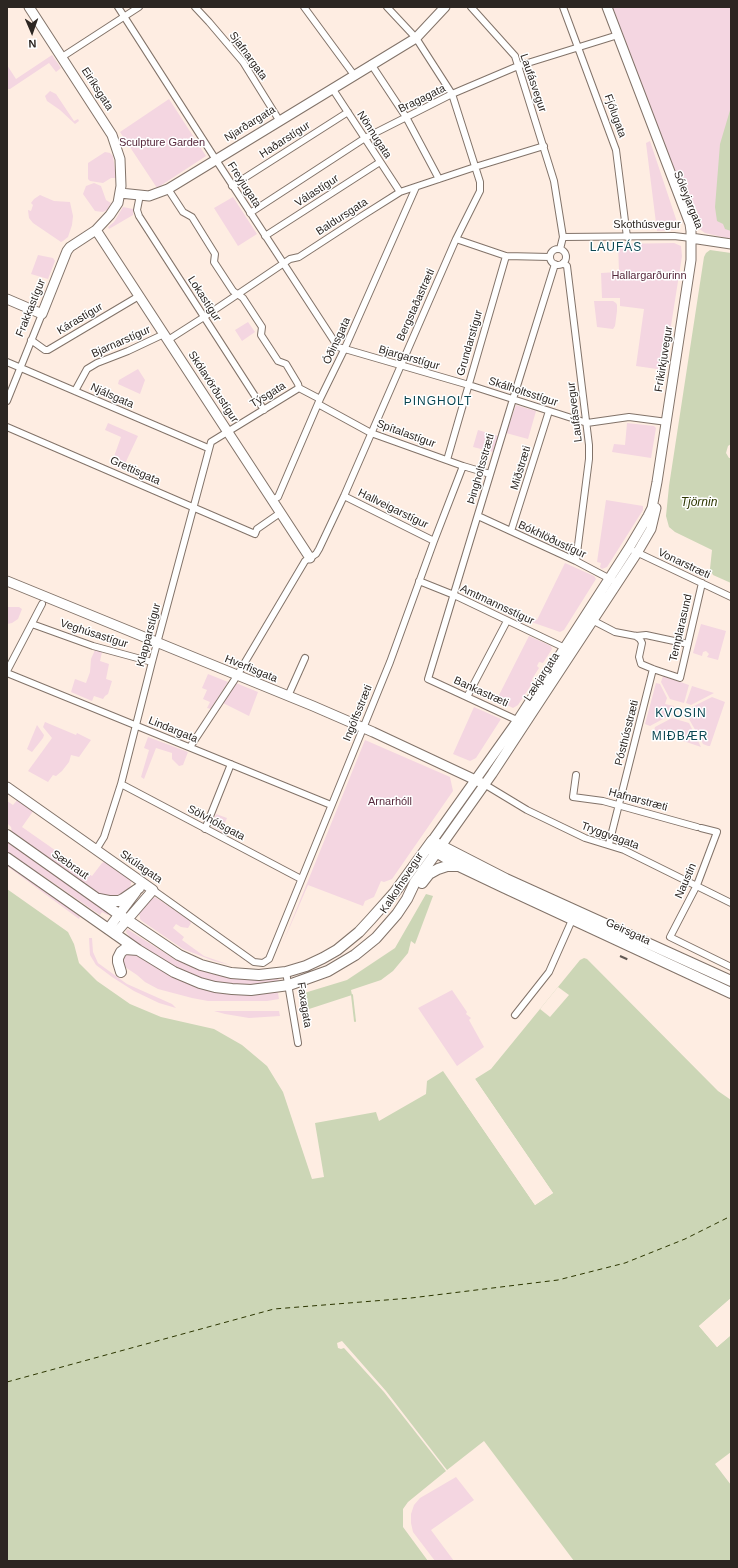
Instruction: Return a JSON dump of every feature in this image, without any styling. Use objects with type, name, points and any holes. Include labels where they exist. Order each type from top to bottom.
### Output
[{"type":"main road","name":"Sæbraut","points":[[7,835],[123,917]]},
{"type":"main road","name":"Geirsgata","points":[[430,843],[461,867],[731,993]]},
{"type":"main road","name":"Kalkofnsvegur","points":[[123,917],[179,955],[202,965],[231,973],[246,975],[286,972],[302,968],[323,958],[337,950],[359,932],[395,892],[430,843]]},
{"type":"main road","name":"Geirsgata","points":[[439,849],[731,981]]},
{"type":"main road","name":"Kalkofnsvegur","points":[[111,931],[174,972],[200,983],[215,987],[251,990],[289,986],[328,971],[355,955],[387,926],[407,899],[415,882],[439,849]]},
{"type":"main road","points":[[7,858],[111,931]]},
{"type":"main road","name":"Geirsgata","points":[[407,899],[429,874],[435,870],[447,866],[461,867]]},
{"type":"main road","points":[[96,898],[108,901],[118,901],[141,886]]},
{"type":"main road","name":"Geirsgata","points":[[515,893],[524,892],[568,912],[576,910]]},
{"type":"main road","points":[[121,972],[118,962],[121,952],[125,949],[138,950]]},
{"type":"street","name":"Eiríksgata","points":[[29,7],[107,127],[114,141],[120,164],[122,181],[120,193]]},
{"type":"street","name":"Freyjugata","points":[[118,7],[232,186],[336,345],[344,350]]},
{"type":"street","points":[[62,57],[140,7]]},
{"type":"street","name":"Sjafnargata","points":[[195,7],[210,22],[243,62],[279,120]]},
{"type":"street","points":[[304,7],[354,74]]},
{"type":"street","name":"Bergstaðastræti","points":[[190,747],[275,613],[305,561],[319,549],[344,496],[456,239],[480,191],[480,182],[452,94],[416,38],[387,7]]},
{"type":"street","name":"Njarðargata","points":[[120,193],[140,195],[157,194],[168,189],[354,74],[416,38],[446,7]]},
{"type":"street","name":"Laufásvegur","points":[[471,7],[512,52],[518,66],[554,181],[563,238],[560,249]]},
{"type":"street","name":"Fjólugata","points":[[562,7],[616,150],[627,237]]},
{"type":"street","name":"Sóleyjargata","points":[[601,7],[615,36],[690,224],[691,238]]},
{"type":"street","name":"Sóleyjargata","points":[[607,7],[615,36]]},
{"type":"street","name":"Bragagata","points":[[250,213],[365,138],[452,94],[518,66],[578,46],[615,36]]},
{"type":"street","points":[[371,64],[406,117],[439,179]]},
{"type":"street","name":"Nönnugata","points":[[332,88],[400,192]]},
{"type":"street","name":"Haðarstígur","points":[[232,186],[348,112]]},
{"type":"street","name":"Baldursgata","points":[[166,337],[204,318],[290,259],[300,257],[400,192],[544,146]]},
{"type":"street","name":"Válastígur","points":[[265,236],[380,162]]},
{"type":"street","name":"Óðinsgata","points":[[272,500],[278,497],[416,187]]},
{"type":"street","points":[[168,189],[183,212],[192,217],[215,254],[214,262],[233,291],[243,298],[262,327],[261,335],[278,361],[286,364],[299,388]]},
{"type":"street","points":[[96,230],[113,212],[118,203],[120,193]]},
{"type":"street","name":"Lokastígur","points":[[140,195],[138,210],[139,216],[264,410]]},
{"type":"street","name":"Frakkastígur","points":[[7,401],[64,256],[70,247],[96,230]]},
{"type":"street","name":"Skólavörðustígur","points":[[96,230],[310,558]]},
{"type":"street","name":"Skothúsvegur","points":[[563,238],[674,236],[731,244]]},
{"type":"street","name":"Fríkirkjuvegur","points":[[654,509],[691,260],[691,238]]},
{"type":"street","points":[[456,239],[506,256],[550,257]]},
{"type":"street","points":[[554,249],[560,249],[563,250],[566,255],[563,263],[555,264],[552,262],[550,257],[551,252],[554,249]]},
{"type":"street","name":"Grundarstígur","points":[[447,460],[506,256]]},
{"type":"street","name":"Laufásvegur","points":[[563,263],[567,266],[589,445],[589,459],[576,561]]},
{"type":"street","name":"Þingholtsstræti","points":[[428,679],[512,399],[555,264]]},
{"type":"street","name":"Kárastígur","points":[[31,340],[45,350],[48,350],[139,296]]},
{"type":"street","points":[[7,299],[42,314]]},
{"type":"street","name":"Bjarnarstígur","points":[[75,391],[87,368],[166,337]]},
{"type":"street","name":"Bjargarstígur","points":[[344,350],[469,385]]},
{"type":"street","name":"Njálsgata","points":[[7,362],[208,448]]},
{"type":"street","name":"Skálholtsstígur","points":[[469,385],[587,423],[629,417],[667,422]]},
{"type":"street","name":"Spítalastígur","points":[[299,388],[319,402],[371,433],[463,466],[490,474]]},
{"type":"street","name":"Týsgata","points":[[228,432],[299,388]]},
{"type":"street","name":"Miðstræti","points":[[511,531],[549,411]]},
{"type":"street","name":"Grettisgata","points":[[7,427],[255,534],[257,529],[280,513]]},
{"type":"street","points":[[208,448],[211,442],[228,432]]},
{"type":"street","name":"Klapparstígur","points":[[96,850],[104,837],[121,784],[157,643],[194,508],[208,448]]},
{"type":"street","name":"Ingólfsstræti","points":[[263,963],[269,959],[390,662],[434,540],[463,466]]},
{"type":"street","name":"Hallveigarstígur","points":[[344,496],[434,540]]},
{"type":"street","name":"Lækjargata","points":[[430,843],[476,780],[522,722],[614,581],[633,550],[646,521],[654,509]]},
{"type":"street","name":"Bókhlöðustígur","points":[[478,516],[576,561],[614,581]]},
{"type":"street","name":"Vonarstræti","points":[[633,550],[731,597]]},
{"type":"street","name":"Hverfisgata","points":[[7,581],[288,696],[363,728],[484,784]]},
{"type":"street","name":"Amtmannsstígur","points":[[419,581],[454,595],[566,648]]},
{"type":"street","name":"Templarasund","points":[[653,669],[680,678],[702,583]]},
{"type":"street","points":[[7,672],[42,604]]},
{"type":"street","points":[[589,618],[615,632],[636,636],[646,635],[688,644]]},
{"type":"street","name":"Lækjargata","points":[[439,849],[492,774],[566,648],[589,618]]},
{"type":"street","points":[[467,697],[507,621]]},
{"type":"street","name":"Veghúsastígur","points":[[32,624],[93,646],[152,662]]},
{"type":"street","points":[[636,636],[642,643],[639,657],[640,662],[653,669]]},
{"type":"street","points":[[288,696],[305,658]]},
{"type":"street","name":"Pósthússtræti","points":[[609,844],[653,669]]},
{"type":"street","name":"Lindargata","points":[[7,672],[331,805]]},
{"type":"street","name":"Bankastræti","points":[[428,679],[522,722]]},
{"type":"street","points":[[205,829],[231,764]]},
{"type":"street","name":"Hafnarstræti","points":[[576,775],[573,797],[586,798],[619,805],[717,832]]},
{"type":"street","name":"Sölvhólsgata","points":[[121,784],[301,879]]},
{"type":"street","name":"Tryggvagata","points":[[484,784],[527,810],[585,838],[609,844],[624,850],[697,885],[731,904]]},
{"type":"street","name":"Skúlagata","points":[[7,787],[96,850],[141,886],[153,890],[254,962],[263,963]]},
{"type":"street","name":"Naustin","points":[[717,832],[697,885],[670,937],[731,967]]},
{"type":"street","points":[[123,917],[141,886]]},
{"type":"street","points":[[111,931],[123,917],[153,890]]},
{"type":"street","points":[[515,1015],[549,972],[572,920]]},
{"type":"street","name":"Faxagata","points":[[286,972],[298,1043]]},
{"type":"green space","points":[[612,7],[731,7],[731,239],[705,233],[695,224]]},
{"type":"green space","points":[[52,55],[61,68],[56,72],[49,63],[10,89],[7,89],[7,65],[16,79]]},
{"type":"green space","points":[[50,91],[56,94],[74,121],[78,119],[79,121],[75,124],[60,110],[47,101],[45,96]]},
{"type":"green space","name":"Sculpture Garden","points":[[169,99],[206,156],[157,188],[120,132]]},
{"type":"green space","points":[[650,141],[678,225],[675,230],[657,231],[646,143]]},
{"type":"green space","points":[[105,152],[110,153],[113,156],[116,178],[111,178],[103,183],[90,181],[88,179],[88,163]]},
{"type":"green space","points":[[94,183],[101,186],[106,200],[111,203],[107,210],[103,212],[95,211],[83,194],[86,186]]},
{"type":"green space","points":[[40,195],[54,201],[70,202],[73,216],[72,225],[68,237],[61,242],[33,223],[29,218],[28,210],[31,211],[33,205],[31,203]]},
{"type":"green space","points":[[233,197],[257,234],[238,246],[214,208]]},
{"type":"green space","points":[[123,207],[133,209],[133,215],[109,229],[108,227],[114,222]]},
{"type":"green space","name":"Hallargarðurinn","points":[[674,243],[681,246],[682,256],[664,370],[636,366],[644,309],[620,306],[620,298],[602,298],[601,273],[619,272],[618,244]]},
{"type":"green space","points":[[38,255],[53,258],[55,261],[48,279],[31,274]]},
{"type":"green space","points":[[594,301],[613,301],[616,303],[617,311],[615,326],[613,329],[597,327]]},
{"type":"green space","points":[[248,322],[255,332],[242,341],[235,330]]},
{"type":"green space","points":[[138,369],[145,380],[140,394],[118,384],[119,380]]},
{"type":"green space","points":[[516,405],[536,411],[528,439],[506,433]]},
{"type":"green space","points":[[108,423],[138,436],[122,470],[111,465],[121,437],[105,430]]},
{"type":"green space","points":[[627,423],[654,426],[656,428],[651,458],[612,452],[614,444],[625,445]]},
{"type":"green space","points":[[478,430],[498,436],[493,452],[473,447]]},
{"type":"green space","points":[[606,500],[643,506],[643,510],[607,567],[602,569],[600,567],[601,563],[597,562]]},
{"type":"green space","points":[[565,563],[594,576],[596,579],[564,630],[560,632],[520,618],[521,616],[537,620]]},
{"type":"green space","points":[[7,607],[19,607],[22,609],[18,619],[7,624]]},
{"type":"green space","points":[[701,624],[726,631],[718,660],[707,657],[709,654],[706,651],[703,652],[702,656],[693,653]]},
{"type":"green space","points":[[529,636],[551,646],[552,649],[543,663],[539,662],[537,666],[539,668],[532,679],[533,682],[518,705],[513,708],[497,699]]},
{"type":"green space","points":[[95,650],[102,652],[100,661],[109,664],[106,679],[112,681],[108,694],[103,699],[94,696],[92,701],[71,692],[75,679],[86,683],[90,672],[91,659]]},
{"type":"green space","points":[[208,674],[228,682],[211,709],[207,708],[210,702],[203,699],[207,690],[202,688]]},
{"type":"green space","points":[[663,676],[689,685],[684,703],[670,699],[661,682]]},
{"type":"green space","points":[[236,683],[258,692],[249,716],[223,703]]},
{"type":"green space","points":[[656,683],[660,684],[667,698],[665,704],[674,706],[672,714],[650,726],[645,724]]},
{"type":"green space","points":[[692,686],[714,693],[691,705],[686,703]]},
{"type":"green space","points":[[712,697],[725,702],[710,746],[708,746],[703,744],[689,719],[692,707]]},
{"type":"green space","points":[[474,707],[501,719],[476,758],[470,761],[453,754]]},
{"type":"green space","points":[[672,718],[689,723],[701,747],[654,731],[655,727]]},
{"type":"green space","points":[[45,722],[76,735],[77,733],[91,740],[79,757],[71,755],[69,762],[62,771],[56,776],[53,775],[48,782],[28,771],[52,738],[43,727]]},
{"type":"green space","points":[[37,725],[44,735],[32,752],[27,749]]},
{"type":"green space","points":[[148,737],[188,752],[183,765],[179,766],[172,759],[172,753],[156,748],[144,779],[141,777],[149,750],[144,748]]},
{"type":"green space","name":"Arnarhóll","points":[[365,740],[450,777],[453,791],[392,879],[384,882],[381,881],[374,897],[365,901],[363,906],[308,885],[282,945]]},
{"type":"green space","points":[[18,799],[34,810],[22,827],[92,876],[102,863],[106,861],[132,879],[130,888],[119,896],[104,898],[12,832],[11,827],[7,823],[7,801],[13,805]]},
{"type":"green space","points":[[216,814],[227,818],[223,827],[229,830],[227,835],[212,826]]},
{"type":"green space","points":[[7,839],[110,913],[108,915],[102,912],[100,915],[39,873],[29,869],[7,853]]},
{"type":"green space","points":[[7,861],[80,916],[79,919],[7,866]]},
{"type":"green space","points":[[155,897],[189,920],[191,923],[188,928],[181,927],[176,924],[173,928],[184,937],[182,940],[204,956],[230,965],[214,961],[183,949],[142,921],[138,913],[150,899]]},
{"type":"green space","points":[[127,929],[176,960],[203,969],[276,978],[282,982],[247,986],[215,983],[188,975],[132,940],[126,932]]},
{"type":"green space","points":[[89,938],[92,938],[93,952],[98,963],[127,984],[172,1004],[176,1008],[159,1003],[134,991],[96,965],[90,955]]},
{"type":"green space","points":[[133,952],[172,975],[276,992],[278,993],[279,999],[267,1001],[208,1001],[158,989],[145,982],[125,967],[121,956]]},
{"type":"green space","points":[[452,990],[467,1012],[466,1014],[471,1018],[469,1020],[484,1047],[457,1066],[418,1008]]},
{"type":"green space","points":[[214,1011],[279,1011],[280,1016],[249,1018]]},
{"type":"green space","points":[[456,1477],[474,1500],[431,1530],[454,1561],[435,1561],[413,1532],[411,1514],[414,1505],[420,1498]]},
{"type":"water","points":[[731,107],[731,231],[725,229],[723,224],[717,221],[715,207],[720,144]]},
{"type":"water","name":"Tjörnin","points":[[710,250],[731,253],[731,444],[728,446],[726,453],[729,458],[731,458],[731,583],[713,575],[710,569],[712,550],[675,532],[669,527],[666,516],[669,486],[704,257]]},
{"type":"water","points":[[7,889],[68,932],[74,944],[79,963],[97,981],[130,1004],[161,1017],[214,1029],[242,1045],[267,1066],[283,1092],[312,1179],[324,1177],[315,1123],[376,1112],[379,1121],[426,1094],[427,1081],[443,1071],[535,1205],[553,1193],[475,1079],[491,1069],[580,960],[584,958],[587,959],[718,1091],[731,1100],[731,1298],[699,1326],[717,1347],[731,1335],[731,1452],[715,1464],[731,1485],[731,1561],[574,1561],[484,1441],[447,1470],[386,1391],[342,1341],[337,1343],[338,1348],[344,1348],[384,1392],[446,1471],[408,1502],[403,1509],[403,1527],[428,1561],[7,1561]]},
{"type":"water","points":[[426,894],[433,896],[415,944],[411,941],[408,953],[393,971],[381,980],[351,990],[352,995],[306,1010],[301,994],[347,980],[395,948]]},
{"type":"pier","points":[[558,987],[569,995],[550,1017],[540,1009]]},
{"type":"pier","points":[[475,1079],[553,1193],[535,1205],[457,1091],[459,1090],[535,1202],[550,1192],[474,1080]]},
{"type":"pier","points":[[731,1298],[731,1301],[702,1326],[717,1344],[731,1333],[731,1335],[717,1347],[699,1326]]},
{"type":"waterway","points":[[352,995],[355,1021]]},
{"type":"ferry route","points":[[7,1382],[274,1309],[411,1298],[558,1280],[625,1263],[685,1239],[731,1216]]},
{"type":"railway","points":[[620,956],[629,960]]},
{"type":"district","name":"LAUFÁS","points":[[616,248]]},
{"type":"district","name":"ÞINGHOLT","points":[[438,402]]},
{"type":"district","name":"KVOSIN","points":[[681,714]]},
{"type":"district","name":"MIÐBÆR","points":[[680,737]]}]
